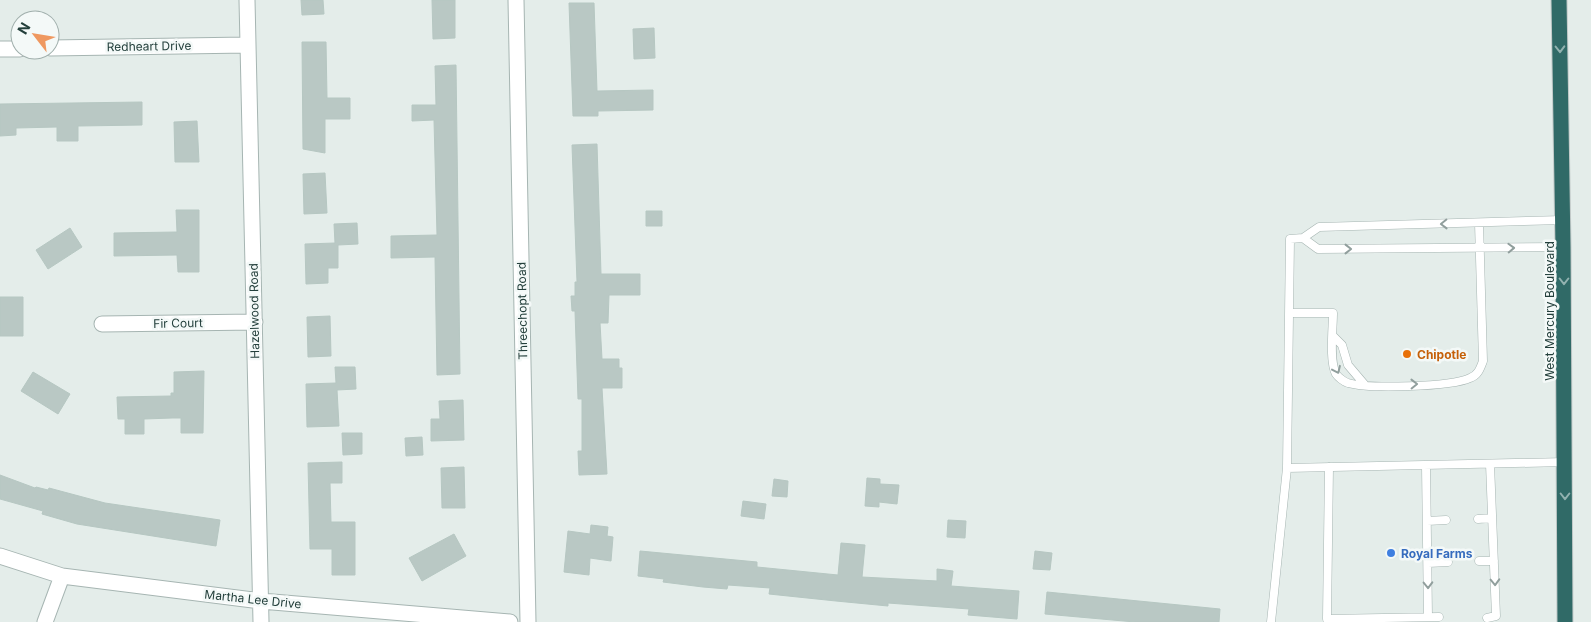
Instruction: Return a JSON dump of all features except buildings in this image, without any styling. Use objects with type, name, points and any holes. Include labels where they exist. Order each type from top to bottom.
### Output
[{"type":"highway","name":"West Mercury Boulevard","points":[[1559,0],[1563,220],[1565,622]]},
{"type":"street","name":"Hazelwood Road","points":[[247,0],[261,622]]},
{"type":"street","name":"Threechopt Road","points":[[516,0],[528,622]]},
{"type":"street","name":"Redheart Drive","points":[[60,48],[247,45]]},
{"type":"street","name":"Fir Court","points":[[102,324],[255,322]]},
{"type":"street","name":"Martha Lee Drive","points":[[0,556],[62,576],[260,601],[510,622]]},
{"type":"street","points":[[45,622],[62,576]]},
{"type":"lane","points":[[1271,622],[1287,468],[1290,239],[1303,238],[1319,227],[1563,220]]},
{"type":"lane","points":[[1290,313],[1333,313],[1333,362],[1336,374],[1346,383],[1365,385],[1441,384],[1469,378],[1479,372],[1483,361],[1479,223]]},
{"type":"lane","points":[[1303,238],[1318,249],[1563,248]]},
{"type":"lane","points":[[1333,336],[1342,345],[1348,365],[1365,385]]},
{"type":"lane","points":[[1287,468],[1564,462]]},
{"type":"lane","points":[[1487,618],[1496,616],[1490,464]]},
{"type":"lane","points":[[1426,466],[1428,617]]},
{"type":"lane","points":[[1329,467],[1327,618],[1439,617]]},
{"type":"lane","points":[[1478,519],[1492,518]]},
{"type":"lane","points":[[1427,521],[1446,520]]},
{"type":"lane","points":[[1479,561],[1494,561]]},
{"type":"lane","points":[[1428,563],[1448,562]]},
{"type":"place","name":"Chipotle","points":[[1407,354]]},
{"type":"place","name":"Royal Farms","points":[[1391,553]]}]
